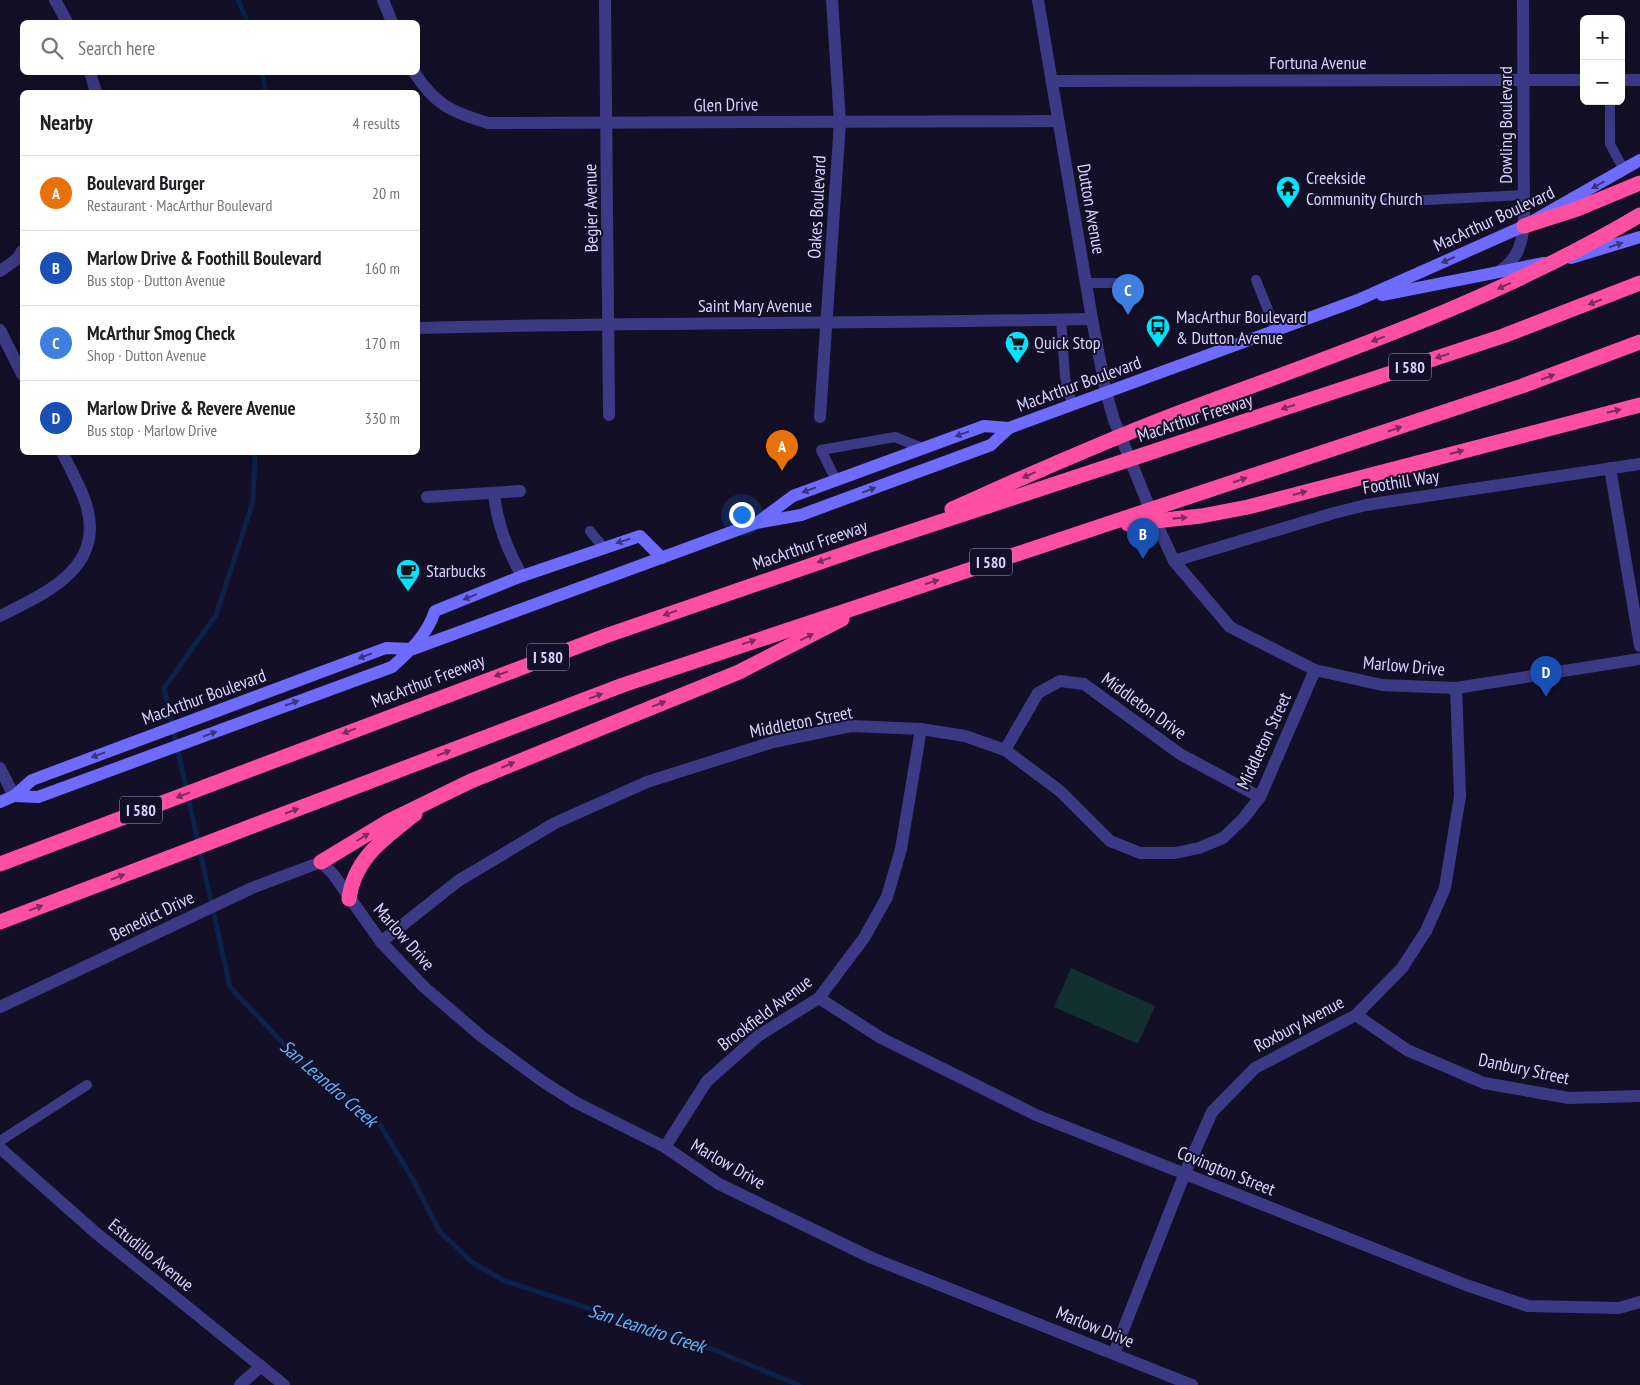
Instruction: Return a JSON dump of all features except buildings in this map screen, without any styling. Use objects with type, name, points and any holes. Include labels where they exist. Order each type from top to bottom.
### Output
[{"type":"highway","points":[[1524,226],[1640,183]]},
{"type":"highway","points":[[870,545],[1073,456],[1168,417],[1456,308],[1561,259],[1640,215]]},
{"type":"highway","name":"MacArthur Freeway","points":[[0,864],[590,641],[870,545],[1503,336],[1640,283]]},
{"type":"highway","name":"I 580","points":[[0,922],[623,685],[1531,383],[1640,342]]},
{"type":"highway","points":[[1096,527],[1201,516],[1248,507],[1640,405]]},
{"type":"highway","points":[[321,862],[389,820],[509,764],[739,672],[885,597]]},
{"type":"highway","points":[[349,898],[354,875],[361,863],[378,844],[438,797]]},
{"type":"main road","name":"MacArthur Boulevard","points":[[0,802],[14,796],[32,780],[386,648],[412,649],[756,523],[801,516],[991,445],[1009,428],[1358,300],[1524,226],[1640,160]]},
{"type":"main road","name":"MacArthur Boulevard","points":[[1358,300],[1580,256],[1640,237]]},
{"type":"main road","name":"MacArthur Boulevard","points":[[756,523],[793,496],[984,426],[1009,428]]},
{"type":"main road","name":"MacArthur Boulevard","points":[[14,796],[38,797],[392,667],[412,649],[431,622],[435,611],[522,576],[640,536],[662,558]]},
{"type":"street","points":[[55,0],[66,20]]},
{"type":"street","points":[[383,0],[391,20]]},
{"type":"street","name":"Begier Avenue","points":[[605,0],[610,323],[609,415]]},
{"type":"street","name":"Oakes Boulevard","points":[[820,417],[828,324],[840,122],[832,0]]},
{"type":"street","name":"Dutton Avenue","points":[[1038,0],[1106,392],[1114,420],[1152,514],[1174,561]]},
{"type":"street","name":"Dowling Boulevard","points":[[1500,272],[1518,254],[1524,226],[1523,0]]},
{"type":"street","points":[[91,75],[95,90]]},
{"type":"street","name":"Glen Drive","points":[[416,75],[426,91],[453,112],[488,123],[1058,121]]},
{"type":"street","name":"Fortuna Avenue","points":[[1052,81],[1580,80]]},
{"type":"street","points":[[1625,80],[1640,80]]},
{"type":"street","points":[[0,271],[17,259],[20,254]]},
{"type":"street","name":"Saint Mary Avenue","points":[[420,328],[610,323],[828,324],[1092,319]]},
{"type":"street","points":[[0,330],[20,370]]},
{"type":"street","points":[[0,616],[58,586],[78,564],[85,550],[89,534],[86,502],[63,455]]},
{"type":"street","name":"Foothill Way","points":[[1174,561],[1334,512],[1366,505],[1640,464]]},
{"type":"street","points":[[1610,468],[1640,646]]},
{"type":"street","points":[[427,497],[520,491]]},
{"type":"street","points":[[494,493],[496,513],[506,546],[522,576]]},
{"type":"street","name":"Marlow Drive","points":[[1174,561],[1230,628],[1315,670],[1382,685],[1456,688],[1640,659]]},
{"type":"street","name":"Middleton Street","points":[[380,942],[458,881],[490,860],[556,823],[647,782],[773,742],[851,726],[921,728],[965,736],[1005,750],[1060,791],[1110,841],[1140,853],[1175,853],[1199,848],[1223,838],[1243,819],[1260,797],[1315,670]]},
{"type":"street","name":"Middleton Drive","points":[[1005,750],[1038,693],[1060,681],[1084,684],[1180,754],[1260,797]]},
{"type":"street","name":"Roxbury Avenue","points":[[1114,1353],[1185,1173],[1212,1112],[1255,1068],[1356,1014],[1402,968],[1426,931],[1445,888],[1460,796],[1456,688]]},
{"type":"street","name":"Brookfield Avenue","points":[[665,1147],[707,1081],[758,1036],[819,998],[864,938],[887,897],[901,849],[921,728]]},
{"type":"street","points":[[0,768],[14,796]]},
{"type":"street","name":"Marlow Drive","points":[[321,862],[333,874],[380,942],[452,1013],[542,1081],[575,1102],[665,1147],[719,1184],[872,1258],[1192,1385]]},
{"type":"street","name":"Benedict Drive","points":[[0,1007],[252,888],[321,862]]},
{"type":"street","name":"Covington Street","points":[[819,998],[881,1038],[1036,1115],[1466,1285],[1528,1306],[1619,1308],[1640,1302]]},
{"type":"street","name":"Danbury Street","points":[[1356,1014],[1407,1050],[1484,1083],[1569,1098],[1640,1096]]},
{"type":"street","name":"Estudillo Avenue","points":[[0,1148],[96,1233],[284,1385]]},
{"type":"street","points":[[240,1385],[260,1366]]},
{"type":"lane","points":[[1610,105],[1610,144],[1624,170]]},
{"type":"lane","points":[[1387,202],[1524,195]]},
{"type":"lane","points":[[1256,280],[1276,330]]},
{"type":"lane","points":[[1086,283],[1126,283]]},
{"type":"lane","points":[[1060,319],[1065,377],[1072,405]]},
{"type":"lane","points":[[836,480],[821,450],[896,437],[922,448]]},
{"type":"lane","points":[[590,531],[603,547]]},
{"type":"lane","points":[[0,1141],[87,1085]]},
{"type":"green space","points":[[1071,968],[1155,1006],[1138,1044],[1054,1007]]},
{"type":"waterway","name":"San Leandro Creek","points":[[238,0],[247,20]]},
{"type":"waterway","name":"San Leandro Creek","points":[[263,75],[266,90]]},
{"type":"waterway","name":"San Leandro Creek","points":[[255,455],[253,502],[216,615],[164,688],[230,987],[297,1058],[379,1123],[412,1178],[440,1232],[473,1263],[505,1281],[709,1348],[799,1385]]},
{"type":"place","name":"Creekside Community Church","points":[[1288,209]]},
{"type":"place","name":"McArthur Smog Check","points":[[1128,315]]},
{"type":"place","name":"MacArthur Boulevard & Dutton Avenue","points":[[1158,348]]},
{"type":"place","name":"Quick Stop","points":[[1017,364]]},
{"type":"place","name":"Boulevard Burger","points":[[782,471]]},
{"type":"place","name":"Marlow Drive & Foothill Boulevard","points":[[1143,559]]},
{"type":"place","name":"Starbucks","points":[[408,592]]},
{"type":"place","name":"Marlow Drive & Revere Avenue","points":[[1546,697]]}]
